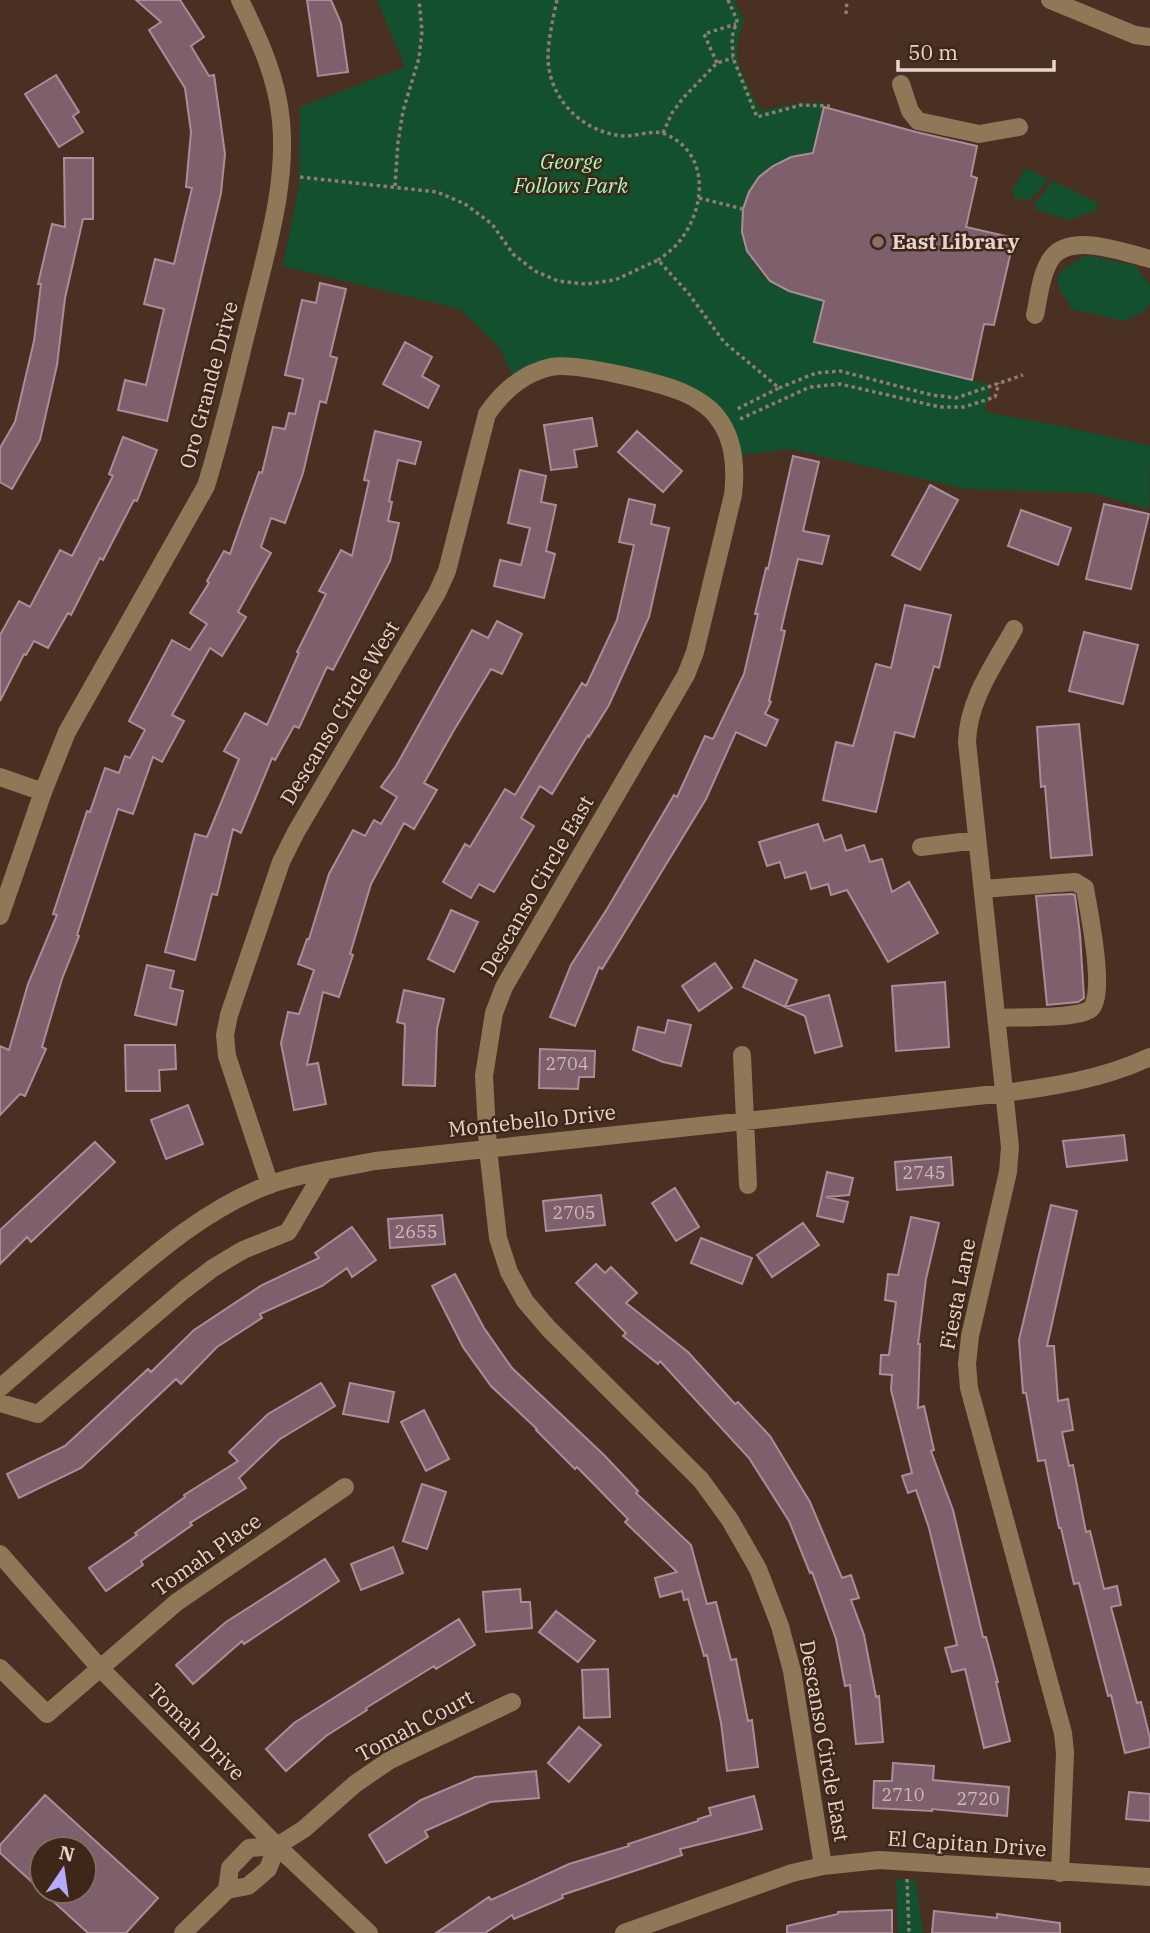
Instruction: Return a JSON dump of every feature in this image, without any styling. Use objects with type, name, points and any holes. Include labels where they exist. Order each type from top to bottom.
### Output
[{"type":"street","name":"Oro Grande Drive","points":[[0,916],[67,732],[206,486],[219,445],[276,211],[282,147],[278,97],[270,66],[240,0]]},
{"type":"street","points":[[1050,0],[1135,35],[1150,37]]},
{"type":"street","points":[[901,84],[910,111],[918,121],[979,134],[1020,127]]},
{"type":"street","points":[[1035,315],[1043,276],[1050,259],[1062,248],[1094,246],[1150,259]]},
{"type":"street","name":"Descanso Circle West","points":[[270,1185],[227,1056],[225,1035],[229,1015],[281,862],[437,593],[447,571],[487,414],[500,396],[536,371],[554,366],[580,366],[625,377]]},
{"type":"street","name":"Descanso Circle East","points":[[625,377],[683,392],[717,416],[733,457],[733,495],[695,652],[686,675],[518,960],[494,1013],[484,1076],[488,1149],[498,1238],[509,1272],[525,1301],[577,1358],[701,1480],[730,1520],[758,1569],[780,1626],[792,1671],[823,1866]]},
{"type":"street","name":"Fiesta Lane","points":[[1014,629],[973,703],[967,724],[1010,1147],[1008,1172],[970,1336],[967,1364],[969,1388],[1063,1733],[1065,1753],[1060,1873]]},
{"type":"street","points":[[0,777],[43,792]]},
{"type":"street","points":[[921,847],[977,840]]},
{"type":"street","points":[[983,890],[1075,882],[1081,884],[1085,888],[1092,928],[1098,987],[1097,1000],[1093,1007],[1080,1013],[996,1018]]},
{"type":"street","points":[[742,1055],[748,1185]]},
{"type":"street","name":"Montebello Drive","points":[[0,1388],[174,1239],[213,1213],[270,1185],[375,1161],[1065,1085],[1098,1077],[1150,1057]]},
{"type":"street","points":[[0,1403],[38,1415],[213,1268],[243,1250],[288,1232],[324,1171]]},
{"type":"street","name":"Tomah Place","points":[[0,1668],[47,1714],[177,1602],[345,1486]]},
{"type":"street","name":"Tomah Drive","points":[[0,1554],[99,1667],[277,1846],[369,1933]]},
{"type":"street","name":"Tomah Court","points":[[227,1890],[230,1868],[249,1848],[277,1846],[304,1829],[355,1784],[390,1760],[512,1702]]},
{"type":"street","name":"Tomah Court","points":[[183,1933],[227,1890],[248,1886],[268,1869],[277,1846]]},
{"type":"street","name":"El Capitan Drive","points":[[624,1933],[792,1873],[823,1866],[879,1860],[1150,1878]]},
{"type":"path","points":[[395,186],[403,111],[419,58],[422,31],[419,0]]},
{"type":"path","points":[[279,175],[438,192],[465,204],[492,224],[513,254],[535,271],[558,281],[586,284],[615,280],[658,260],[678,243],[691,222],[699,198],[699,175],[694,158],[682,145],[663,133],[623,136],[600,131],[582,122],[567,109],[552,83],[548,58],[557,0]]},
{"type":"path","points":[[728,0],[737,20],[732,43],[733,58],[757,117],[801,105],[830,106]]},
{"type":"path","points":[[846,15],[847,0]]},
{"type":"path","points":[[718,63],[704,34],[736,24]]},
{"type":"path","points":[[663,133],[672,113],[683,98],[718,63],[733,58]]},
{"type":"path","points":[[699,198],[743,209]]},
{"type":"path","points":[[658,260],[689,294],[724,342],[779,388]]},
{"type":"path","points":[[999,383],[995,397],[964,407],[940,407],[840,384],[822,384],[740,419],[731,412],[816,373],[840,371],[932,395],[956,397],[1023,375]]},
{"type":"path","points":[[905,1862],[909,1933]]},
{"type":"green space","name":"George Follows Park","points":[[377,0],[735,0],[744,22],[737,47],[740,68],[761,111],[825,102],[816,140],[830,156],[798,156],[774,165],[760,177],[750,193],[744,211],[743,230],[747,249],[756,266],[769,281],[788,291],[824,301],[815,342],[991,385],[985,412],[1150,446],[1149,509],[1093,493],[966,489],[791,449],[733,456],[699,401],[580,366],[516,383],[499,347],[460,309],[283,266],[299,185],[300,107],[405,67]]},
{"type":"green space","points":[[1026,168],[1049,180],[1029,201],[1015,198],[1012,190]]},
{"type":"green space","points":[[1053,181],[1098,203],[1096,210],[1070,220],[1035,210],[1036,202]]},
{"type":"green space","points":[[1086,255],[1136,266],[1150,285],[1150,303],[1142,313],[1123,321],[1069,308],[1070,304],[1058,286],[1058,279],[1064,269]]},
{"type":"green space","points":[[896,1879],[916,1880],[923,1933],[898,1933]]},
{"type":"building","points":[[136,0],[180,0],[204,37],[191,46],[209,76],[214,75],[225,154],[221,193],[167,421],[118,410],[125,380],[146,385],[164,309],[144,304],[155,259],[174,264],[192,188],[186,187],[191,132],[185,88],[149,30],[161,22]]},
{"type":"building","points":[[307,0],[331,0],[341,23],[348,72],[318,76]]},
{"type":"building","points":[[56,75],[79,112],[73,116],[83,132],[59,147],[25,94]]},
{"type":"building","name":"East Library","points":[[824,107],[977,146],[971,176],[977,178],[966,227],[1014,238],[994,325],[984,324],[972,380],[814,342],[824,301],[789,291],[770,281],[747,251],[742,232],[743,209],[749,192],[759,177],[773,166],[791,157],[813,153]]},
{"type":"building","points":[[64,158],[93,158],[93,219],[83,219],[65,298],[57,365],[40,440],[12,489],[0,482],[0,448],[15,422],[34,341],[41,284],[38,284],[52,224],[65,227]]},
{"type":"building","points":[[320,283],[346,289],[330,356],[337,358],[326,403],[320,401],[303,473],[285,523],[271,518],[261,547],[271,553],[238,612],[246,617],[222,656],[210,648],[172,715],[184,721],[162,762],[153,757],[133,814],[118,809],[77,935],[79,936],[62,979],[42,1047],[46,1049],[25,1096],[20,1094],[0,1115],[0,1046],[9,1050],[28,984],[57,915],[53,914],[87,811],[90,812],[105,768],[119,773],[125,756],[130,758],[145,730],[129,721],[172,640],[190,650],[207,624],[190,613],[209,583],[207,581],[224,551],[230,554],[259,472],[262,473],[273,427],[285,429],[289,413],[295,414],[303,379],[285,375],[302,300],[316,303]]},
{"type":"building","points":[[405,342],[432,357],[422,376],[439,386],[428,408],[383,384]]},
{"type":"building","points":[[592,418],[597,446],[574,450],[577,467],[551,470],[544,425]]},
{"type":"building","points":[[375,431],[421,442],[415,464],[398,460],[389,501],[392,502],[388,521],[399,523],[390,561],[333,670],[327,667],[299,728],[294,726],[275,760],[272,758],[241,833],[233,829],[217,895],[212,894],[195,960],[165,952],[195,834],[207,837],[239,759],[224,751],[245,713],[267,725],[299,653],[297,652],[326,594],[319,591],[341,550],[352,556],[369,481],[364,480]]},
{"type":"building","points":[[637,431],[682,471],[663,492],[618,452]]},
{"type":"building","points":[[123,437],[157,450],[137,501],[134,500],[103,560],[100,558],[71,615],[68,613],[48,648],[34,641],[26,655],[24,654],[0,701],[0,635],[19,601],[30,607],[60,550],[72,556],[113,476],[109,474]]},
{"type":"building","points":[[793,456],[819,462],[803,531],[829,536],[822,564],[798,559],[781,630],[785,631],[769,701],[771,702],[765,714],[778,720],[766,746],[736,732],[706,799],[602,969],[599,967],[575,1026],[550,1017],[571,965],[674,795],[677,797],[705,736],[713,739],[744,674],[758,614],[755,614],[766,568],[768,569]]},
{"type":"building","points":[[520,470],[546,476],[541,502],[556,505],[546,551],[555,554],[544,598],[494,586],[500,560],[521,565],[530,528],[508,523]]},
{"type":"building","points":[[930,485],[958,500],[920,570],[892,555]]},
{"type":"building","points":[[629,499],[655,505],[651,524],[669,528],[649,617],[609,705],[589,737],[588,735],[552,794],[540,786],[521,818],[534,826],[494,892],[479,884],[471,898],[443,882],[465,844],[470,847],[505,789],[515,795],[582,683],[586,686],[617,620],[634,545],[619,542]]},
{"type":"building","points":[[1104,504],[1149,514],[1131,589],[1086,579]]},
{"type":"building","points":[[1021,510],[1071,528],[1058,565],[1008,546]]},
{"type":"building","points":[[905,605],[951,615],[939,668],[934,666],[914,737],[895,732],[876,812],[823,800],[836,742],[853,746],[876,664],[891,668]]},
{"type":"building","points":[[497,621],[522,634],[502,674],[491,669],[454,730],[424,783],[437,790],[414,829],[404,823],[371,884],[339,997],[323,992],[307,1065],[318,1063],[326,1104],[294,1110],[281,1043],[288,1012],[299,1014],[314,970],[298,964],[309,939],[329,874],[353,830],[365,836],[374,820],[381,824],[397,797],[381,787],[396,766],[472,630],[488,638]]},
{"type":"building","points":[[1084,632],[1138,645],[1123,704],[1069,691]]},
{"type":"building","points":[[1079,724],[1092,855],[1051,858],[1045,786],[1041,787],[1037,727]]},
{"type":"building","points":[[818,824],[824,841],[841,835],[846,851],[864,845],[870,862],[882,859],[892,892],[909,882],[938,933],[888,962],[847,890],[831,895],[828,884],[811,889],[806,872],[785,878],[780,862],[767,866],[759,842]]},
{"type":"building","points":[[1075,895],[1080,934],[1084,998],[1078,1002],[1047,1005],[1036,896]]},
{"type":"building","points":[[451,910],[478,922],[454,972],[428,959]]},
{"type":"building","points":[[755,960],[797,980],[785,1007],[743,987]]},
{"type":"building","points":[[715,963],[732,988],[699,1011],[682,986]]},
{"type":"building","points":[[147,965],[174,971],[170,988],[183,991],[176,1025],[135,1015]]},
{"type":"building","points":[[945,982],[949,1047],[896,1051],[892,986]]},
{"type":"building","points":[[404,990],[444,999],[437,1029],[435,1086],[403,1085],[405,1024],[397,1022]]},
{"type":"building","points":[[829,995],[842,1046],[815,1053],[805,1016],[785,1007]]},
{"type":"building","points":[[668,1020],[691,1025],[681,1066],[633,1050],[638,1027],[665,1033]]},
{"type":"building","points":[[125,1045],[175,1045],[176,1069],[159,1070],[160,1091],[126,1091]]},
{"type":"building","points":[[540,1049],[595,1051],[594,1077],[579,1077],[578,1089],[539,1088]]},
{"type":"building","points":[[188,1105],[203,1144],[166,1159],[151,1120]]},
{"type":"building","points":[[1124,1135],[1127,1160],[1067,1167],[1063,1141]]},
{"type":"building","points":[[95,1142],[115,1162],[31,1242],[27,1237],[0,1264],[0,1230]]},
{"type":"building","points":[[951,1157],[953,1185],[897,1190],[895,1162]]},
{"type":"building","points":[[827,1172],[853,1178],[849,1195],[826,1197],[848,1202],[843,1222],[817,1216]]},
{"type":"building","points":[[675,1188],[699,1227],[676,1241],[652,1203]]},
{"type":"building","points":[[601,1195],[605,1225],[546,1231],[543,1201]]},
{"type":"building","points":[[1051,1205],[1077,1211],[1047,1346],[1054,1346],[1058,1401],[1068,1399],[1073,1430],[1062,1432],[1069,1466],[1073,1465],[1086,1532],[1090,1531],[1104,1589],[1117,1586],[1121,1605],[1111,1607],[1137,1703],[1141,1702],[1150,1738],[1150,1747],[1125,1753],[1079,1583],[1074,1584],[1045,1460],[1038,1461],[1026,1393],[1023,1393],[1019,1340]]},
{"type":"building","points":[[442,1215],[445,1244],[390,1248],[388,1219]]},
{"type":"building","points":[[911,1217],[939,1223],[926,1279],[918,1344],[918,1408],[924,1406],[934,1450],[931,1451],[953,1510],[983,1637],[986,1637],[998,1682],[1010,1741],[984,1748],[965,1669],[952,1672],[945,1648],[957,1645],[929,1528],[916,1490],[908,1493],[902,1476],[912,1473],[891,1390],[892,1375],[880,1374],[881,1355],[889,1355],[896,1302],[885,1300],[888,1274],[898,1275]]},
{"type":"building","points":[[803,1223],[819,1245],[772,1277],[757,1255]]},
{"type":"building","points":[[352,1227],[376,1260],[352,1277],[347,1268],[322,1286],[260,1314],[262,1318],[217,1347],[181,1384],[176,1379],[81,1468],[19,1498],[7,1474],[65,1446],[148,1369],[151,1372],[194,1330],[262,1285],[319,1258],[315,1253]]},
{"type":"building","points":[[701,1238],[752,1258],[742,1284],[691,1263]]},
{"type":"building","points":[[596,1264],[605,1273],[611,1267],[637,1293],[626,1303],[688,1352],[735,1404],[738,1402],[770,1436],[810,1502],[842,1578],[851,1575],[859,1598],[851,1600],[864,1635],[876,1697],[879,1696],[883,1742],[856,1744],[850,1685],[845,1686],[836,1639],[812,1572],[810,1573],[789,1521],[749,1458],[660,1361],[658,1364],[623,1336],[626,1333],[576,1283]]},
{"type":"building","points":[[455,1274],[484,1328],[512,1368],[604,1455],[638,1491],[636,1493],[691,1545],[707,1604],[716,1602],[731,1660],[736,1659],[748,1721],[752,1720],[758,1767],[727,1771],[721,1723],[707,1655],[704,1656],[688,1599],[684,1600],[682,1591],[660,1597],[655,1578],[677,1572],[625,1522],[628,1519],[577,1467],[575,1469],[491,1386],[463,1347],[432,1286]]},
{"type":"building","points":[[321,1383],[335,1406],[280,1439],[239,1478],[246,1488],[190,1523],[192,1525],[141,1561],[143,1565],[106,1591],[89,1568],[137,1535],[135,1533],[185,1497],[184,1495],[238,1461],[229,1452],[268,1414]]},
{"type":"building","points":[[350,1383],[394,1392],[388,1422],[343,1414]]},
{"type":"building","points":[[424,1410],[449,1459],[426,1471],[401,1422]]},
{"type":"building","points":[[422,1484],[446,1492],[427,1549],[403,1541]]},
{"type":"building","points":[[393,1547],[403,1573],[361,1590],[351,1564]]},
{"type":"building","points":[[325,1559],[339,1581],[244,1644],[242,1641],[193,1684],[176,1665],[226,1622]]},
{"type":"building","points":[[520,1589],[521,1602],[530,1602],[532,1628],[486,1632],[483,1592]]},
{"type":"building","points":[[556,1611],[595,1641],[578,1662],[539,1632]]},
{"type":"building","points":[[459,1619],[475,1645],[436,1669],[434,1666],[366,1708],[367,1710],[326,1736],[286,1771],[266,1749],[294,1723]]},
{"type":"building","points":[[608,1669],[610,1717],[584,1718],[582,1670]]},
{"type":"building","points":[[579,1727],[601,1745],[569,1782],[548,1763]]},
{"type":"building","points":[[893,1763],[934,1766],[933,1780],[1009,1787],[1007,1816],[932,1809],[873,1808],[874,1781],[892,1781]]},
{"type":"building","points":[[536,1771],[539,1798],[490,1802],[425,1831],[428,1837],[386,1863],[369,1835],[421,1800],[475,1777]]},
{"type":"building","points":[[1129,1792],[1150,1794],[1150,1821],[1126,1819]]},
{"type":"building","points":[[45,1795],[89,1835],[28,1835],[28,1878],[0,1853],[0,1845]]},
{"type":"building","points":[[754,1796],[762,1829],[680,1849],[682,1855],[562,1895],[563,1898],[514,1919],[512,1915],[485,1933],[436,1933],[489,1897],[491,1900],[569,1864],[698,1821],[711,1815],[709,1808]]},
{"type":"building","points":[[98,1843],[158,1898],[126,1933],[88,1933],[57,1905],[98,1905]]},
{"type":"building","points":[[892,1910],[892,1933],[787,1933],[787,1926],[838,1912]]},
{"type":"building","points":[[934,1911],[997,1918],[997,1914],[1060,1923],[1060,1933],[932,1933]]},
{"type":"place","name":"East Library","points":[[878,242]]}]
